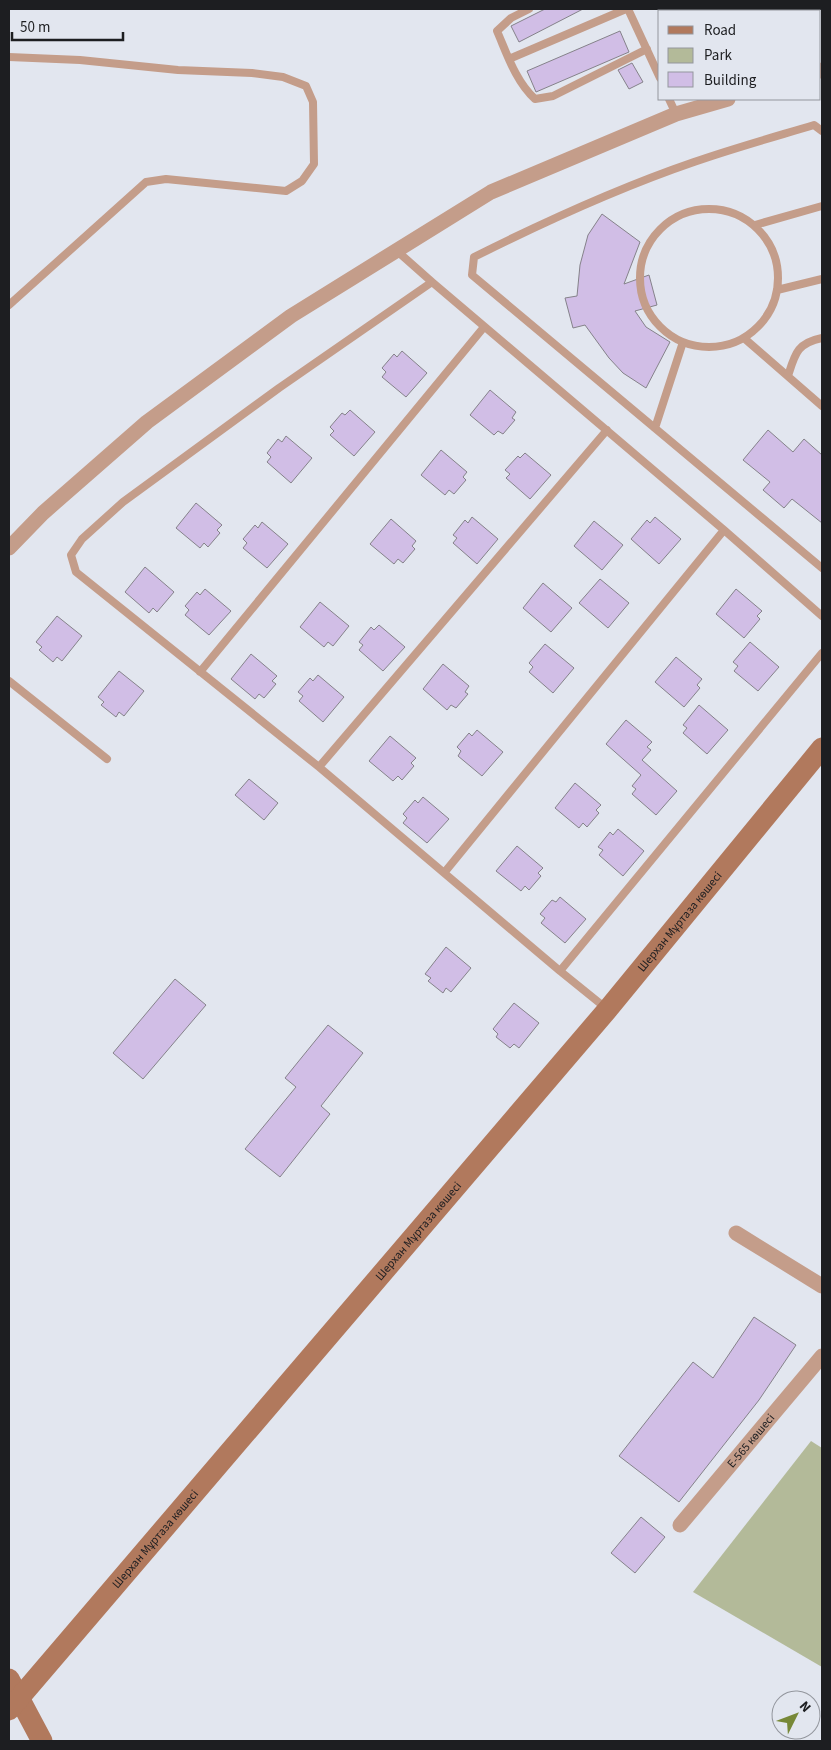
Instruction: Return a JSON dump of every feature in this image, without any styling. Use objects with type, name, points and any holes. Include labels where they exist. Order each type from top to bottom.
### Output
[{"type":"main road","name":"Шерхан Мұртаза көшесі","points":[[14,1704],[608,1009],[822,748]]},
{"type":"main road","points":[[9,1679],[14,1704],[42,1741]]},
{"type":"street","points":[[9,548],[43,513],[147,422],[291,316],[490,192],[676,114],[725,100]]},
{"type":"street","points":[[736,1233],[822,1286]]},
{"type":"street","name":"Е-565 көшесі","points":[[680,1525],[822,1356]]},
{"type":"lane","points":[[529,9],[511,18],[498,30],[514,71],[535,100],[554,96],[647,49]]},
{"type":"lane","points":[[509,59],[627,9],[658,74]]},
{"type":"lane","points":[[9,58],[80,60],[178,70],[252,73],[283,77],[306,86],[313,102],[314,164],[302,182],[286,191],[166,179],[146,182],[9,305]]},
{"type":"lane","points":[[669,100],[676,114]]},
{"type":"lane","points":[[822,130],[814,125],[694,162],[598,198],[474,257],[472,275],[822,568]]},
{"type":"lane","points":[[755,225],[822,206]]},
{"type":"lane","points":[[712,209],[734,213],[755,225],[770,244],[778,266],[778,290],[772,308],[761,324],[745,338],[725,345],[702,346],[683,342],[660,326],[648,312],[641,295],[639,277],[642,261],[652,240],[668,222],[688,212],[712,209]]},
{"type":"lane","points":[[397,251],[822,616]]},
{"type":"lane","points":[[778,290],[822,279]]},
{"type":"lane","points":[[432,282],[279,388],[123,502],[82,538],[72,555],[76,572],[319,768],[560,971],[608,1009]]},
{"type":"lane","points":[[200,672],[484,327]]},
{"type":"lane","points":[[745,338],[822,406]]},
{"type":"lane","points":[[788,376],[796,352],[808,341],[822,338]]},
{"type":"lane","points":[[655,428],[683,342]]},
{"type":"lane","points":[[319,768],[607,430]]},
{"type":"lane","points":[[444,873],[724,530]]},
{"type":"lane","points":[[560,971],[822,653]]},
{"type":"lane","points":[[9,681],[107,759]]},
{"type":"green space","points":[[811,1441],[822,1448],[822,1667],[693,1592]]},
{"type":"building","points":[[545,9],[583,9],[519,42],[511,26]]},
{"type":"building","points":[[620,31],[629,52],[536,92],[527,71]]},
{"type":"building","points":[[632,63],[643,82],[629,89],[618,70]]},
{"type":"building","points":[[602,214],[640,242],[624,284],[649,275],[657,305],[635,311],[646,327],[670,342],[646,388],[623,373],[609,358],[585,325],[573,328],[565,298],[577,296],[580,265],[588,235]]},
{"type":"building","points":[[402,351],[427,373],[406,397],[382,377],[386,372],[382,368],[394,354],[397,357]]},
{"type":"building","points":[[490,390],[516,412],[512,418],[515,420],[503,434],[498,431],[494,435],[470,415]]},
{"type":"building","points":[[350,410],[375,432],[354,456],[330,435],[334,431],[330,427],[342,413],[345,415]]},
{"type":"building","points":[[768,430],[793,452],[804,439],[822,455],[822,523],[792,499],[784,508],[763,490],[770,482],[743,460]]},
{"type":"building","points":[[286,436],[312,458],[291,483],[267,462],[271,457],[267,453],[278,439],[282,442]]},
{"type":"building","points":[[441,450],[467,472],[463,477],[466,480],[454,494],[449,490],[445,495],[421,475]]},
{"type":"building","points":[[525,453],[551,475],[530,499],[506,478],[510,474],[505,470],[518,456],[520,458]]},
{"type":"building","points":[[196,503],[222,525],[217,530],[220,533],[208,547],[204,543],[200,548],[176,528]]},
{"type":"building","points":[[472,517],[498,539],[477,564],[453,543],[457,538],[453,535],[465,520],[468,523]]},
{"type":"building","points":[[655,517],[681,539],[659,564],[631,539],[647,520],[650,523]]},
{"type":"building","points":[[391,519],[416,541],[412,546],[415,549],[403,563],[398,559],[394,564],[370,544]]},
{"type":"building","points":[[594,521],[623,545],[602,570],[574,546]]},
{"type":"building","points":[[262,522],[288,544],[267,568],[243,548],[247,543],[243,539],[255,525],[258,528]]},
{"type":"building","points":[[145,567],[174,592],[157,612],[153,608],[149,613],[125,592]]},
{"type":"building","points":[[600,579],[629,603],[608,628],[579,603]]},
{"type":"building","points":[[543,583],[572,608],[551,632],[523,608]]},
{"type":"building","points":[[205,589],[231,611],[209,635],[185,615],[189,610],[185,606],[197,592],[200,595]]},
{"type":"building","points":[[736,589],[762,611],[757,616],[760,619],[744,638],[716,614]]},
{"type":"building","points":[[320,602],[349,626],[333,646],[328,642],[324,647],[300,627]]},
{"type":"building","points":[[57,616],[82,636],[62,661],[57,657],[53,662],[39,650],[42,647],[36,642]]},
{"type":"building","points":[[379,625],[405,647],[383,671],[359,650],[363,645],[359,642],[371,627],[374,630]]},
{"type":"building","points":[[750,642],[779,667],[758,691],[734,671],[738,666],[733,662]]},
{"type":"building","points":[[545,644],[574,668],[553,693],[529,672],[533,667],[529,663]]},
{"type":"building","points":[[251,654],[277,676],[272,681],[276,684],[264,698],[259,694],[255,699],[231,679]]},
{"type":"building","points":[[676,657],[702,679],[697,685],[700,688],[684,707],[655,682]]},
{"type":"building","points":[[443,664],[469,686],[465,692],[468,694],[456,708],[451,705],[447,710],[423,689]]},
{"type":"building","points":[[119,671],[144,691],[124,716],[119,712],[116,717],[101,705],[104,702],[98,697]]},
{"type":"building","points":[[318,675],[344,697],[323,722],[299,701],[303,696],[298,692],[310,678],[313,681]]},
{"type":"building","points":[[699,705],[728,730],[707,754],[683,733],[687,728],[683,725]]},
{"type":"building","points":[[626,720],[652,742],[647,747],[651,750],[642,760],[677,791],[656,815],[632,794],[636,789],[632,786],[641,775],[606,744]]},
{"type":"building","points":[[477,730],[503,752],[482,776],[458,756],[461,751],[457,747],[469,733],[472,736]]},
{"type":"building","points":[[390,736],[416,758],[411,763],[414,766],[402,780],[398,776],[393,781],[369,761]]},
{"type":"building","points":[[249,779],[278,803],[264,820],[235,795]]},
{"type":"building","points":[[575,783],[601,805],[596,810],[599,813],[587,827],[583,823],[579,828],[555,808]]},
{"type":"building","points":[[423,797],[449,819],[427,843],[403,823],[407,818],[403,814],[415,800],[418,803]]},
{"type":"building","points":[[618,829],[644,851],[623,876],[599,855],[603,850],[598,847],[610,832],[613,835]]},
{"type":"building","points":[[517,846],[543,868],[538,873],[541,876],[529,890],[525,886],[521,891],[496,871]]},
{"type":"building","points":[[560,897],[586,919],[565,943],[541,923],[545,918],[540,914],[552,900],[556,902]]},
{"type":"building","points":[[446,947],[471,968],[451,992],[446,988],[443,993],[428,981],[431,978],[425,974]]},
{"type":"building","points":[[175,979],[206,1005],[143,1079],[113,1053]]},
{"type":"building","points":[[514,1003],[539,1023],[519,1048],[514,1044],[510,1048],[496,1037],[498,1034],[493,1029]]},
{"type":"building","points":[[328,1025],[363,1053],[321,1106],[330,1114],[280,1177],[245,1149],[296,1087],[285,1078]]},
{"type":"building","points":[[754,1317],[796,1345],[759,1400],[679,1502],[619,1456],[693,1362],[713,1378]]},
{"type":"building","points":[[641,1517],[665,1537],[635,1573],[611,1553]]}]
